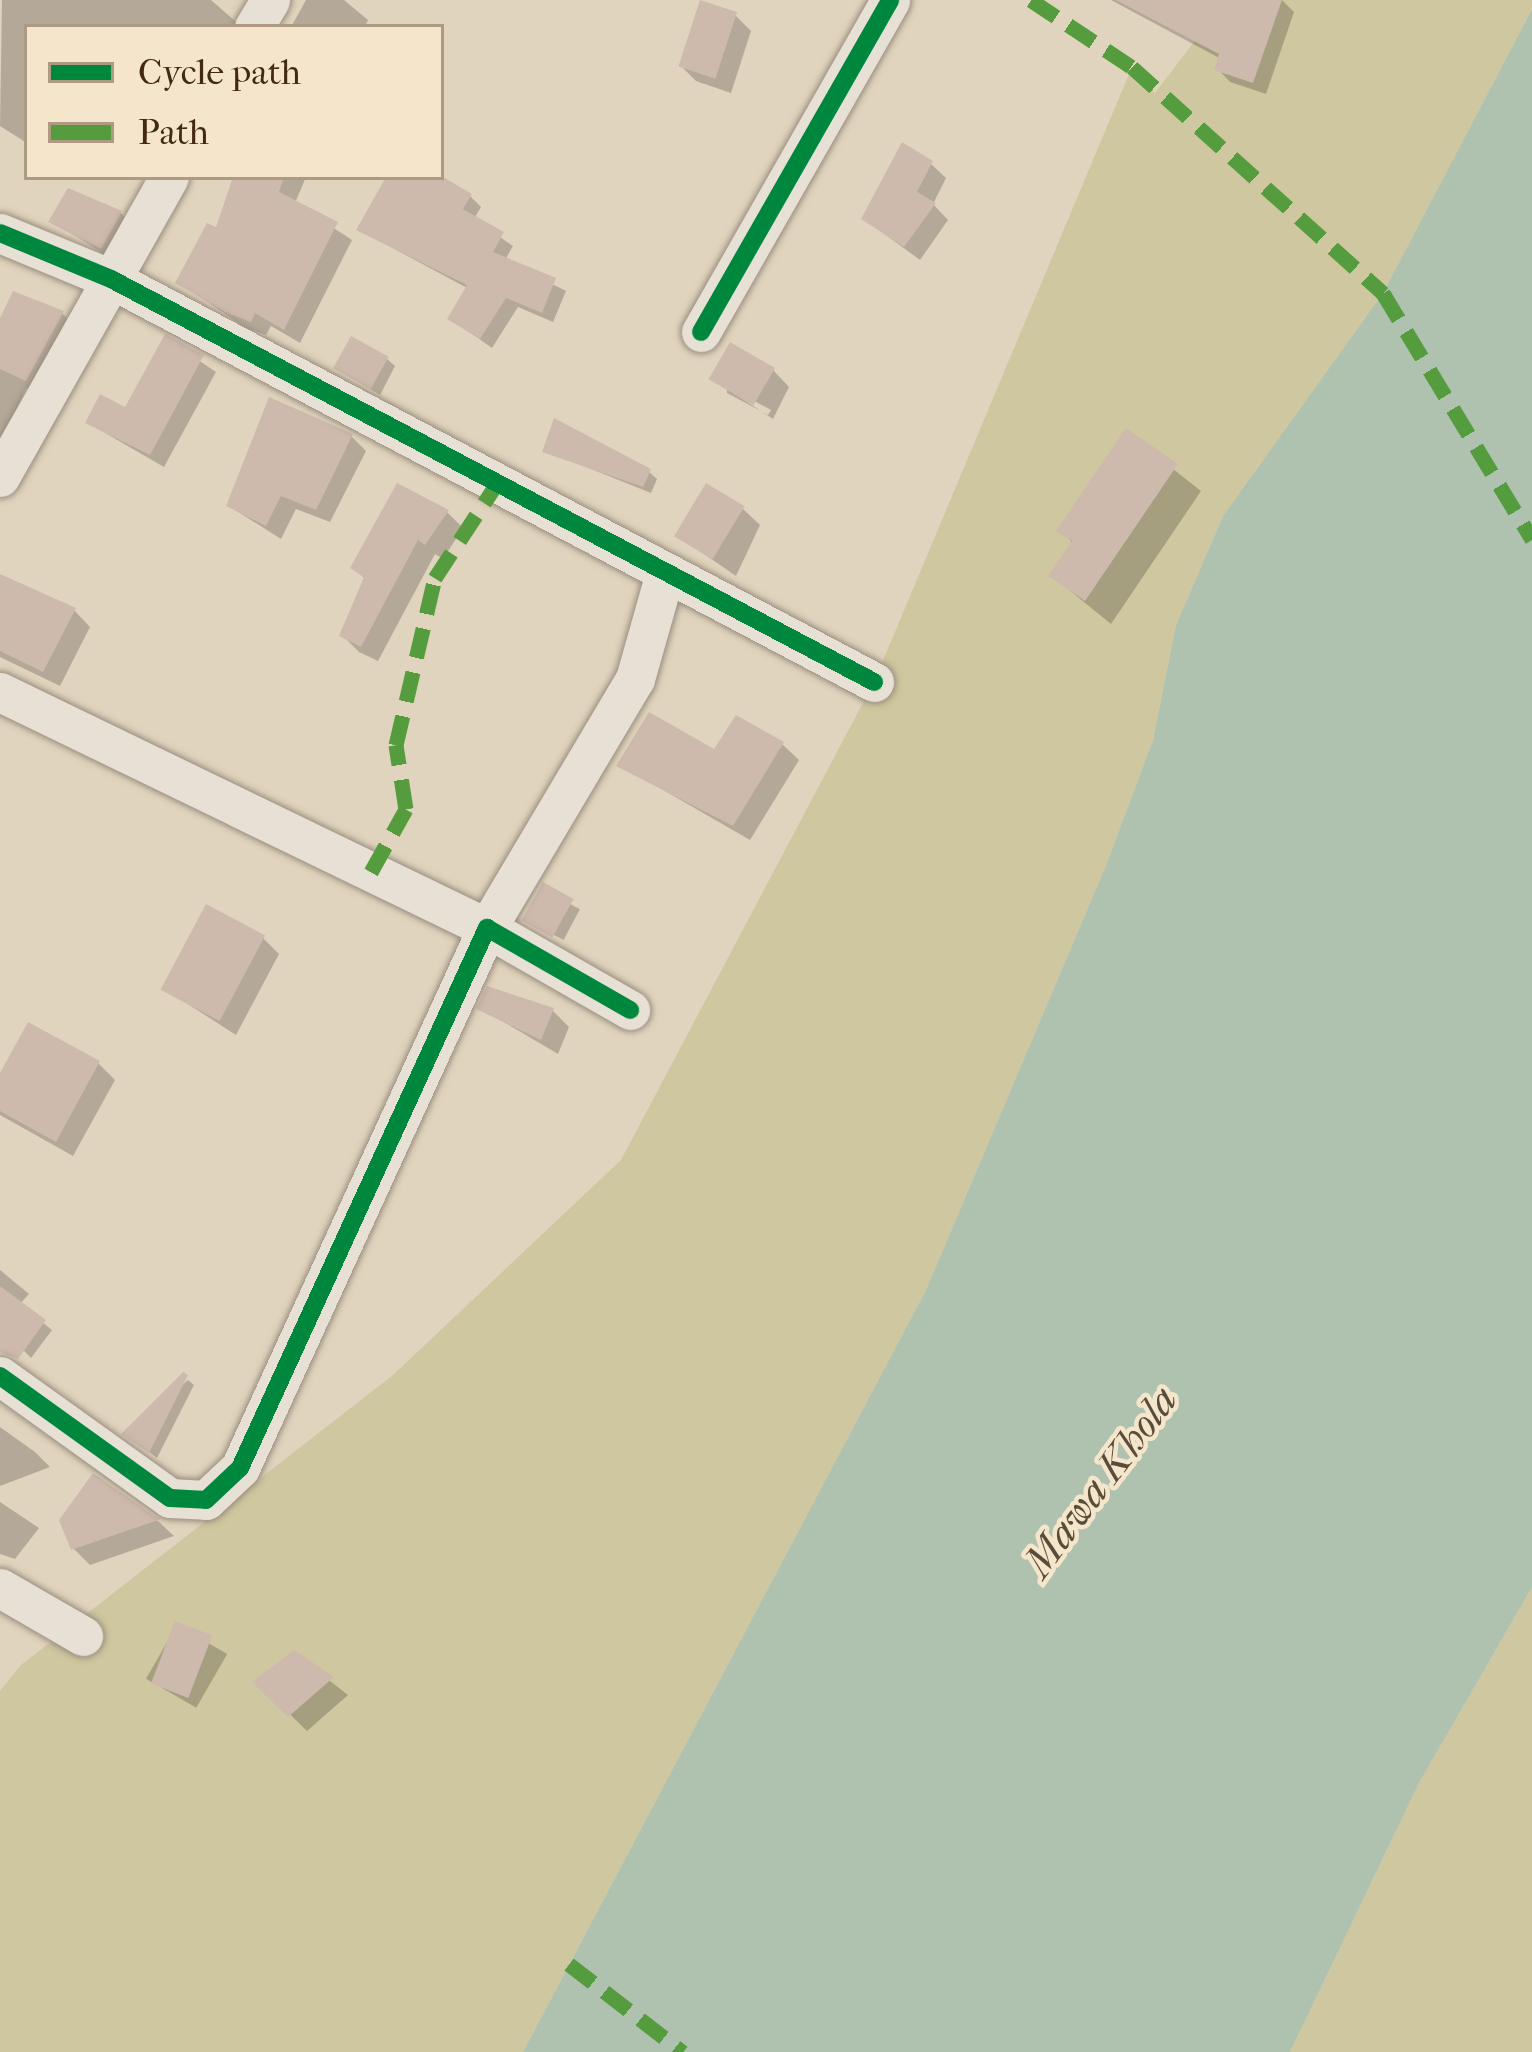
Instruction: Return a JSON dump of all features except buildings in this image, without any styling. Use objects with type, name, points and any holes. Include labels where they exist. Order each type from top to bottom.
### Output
[{"type":"street","points":[[701,332],[890,0]]},
{"type":"street","points":[[0,477],[167,180]]},
{"type":"street","points":[[0,233],[111,280],[874,682]]},
{"type":"street","points":[[0,1376],[170,1498],[206,1500],[240,1468],[487,928],[635,679],[665,573]]},
{"type":"street","points":[[0,692],[487,928],[630,1010]]},
{"type":"street","points":[[0,1588],[83,1636]]},
{"type":"shaded area","points":[[1226,0],[1532,0],[1532,9],[1383,293],[1223,516],[1176,625],[1153,740],[1107,863],[926,1290],[523,2052],[0,2052],[0,1691],[21,1665],[393,1375],[621,1160],[874,682],[1132,67],[1155,93]]},
{"type":"shaded area","points":[[1532,1587],[1532,2052],[1290,2052],[1419,1783]]},
{"type":"water","name":"Mawa Khola","points":[[1532,9],[1532,1587],[1419,1783],[1290,2052],[523,2052],[926,1290],[1107,863],[1153,740],[1176,625],[1223,516],[1383,293]]},
{"type":"marked path","points":[[1031,0],[1132,67],[1383,293],[1532,539]]},
{"type":"marked path","points":[[371,872],[406,809],[396,745],[435,578],[496,485]]},
{"type":"marked path","points":[[569,1964],[683,2052]]},
{"type":"cycle path","points":[[701,332],[890,0]]},
{"type":"cycle path","points":[[0,233],[111,279],[874,682]]},
{"type":"cycle path","points":[[0,1376],[170,1498],[206,1500],[240,1468],[487,928],[630,1010]]}]
